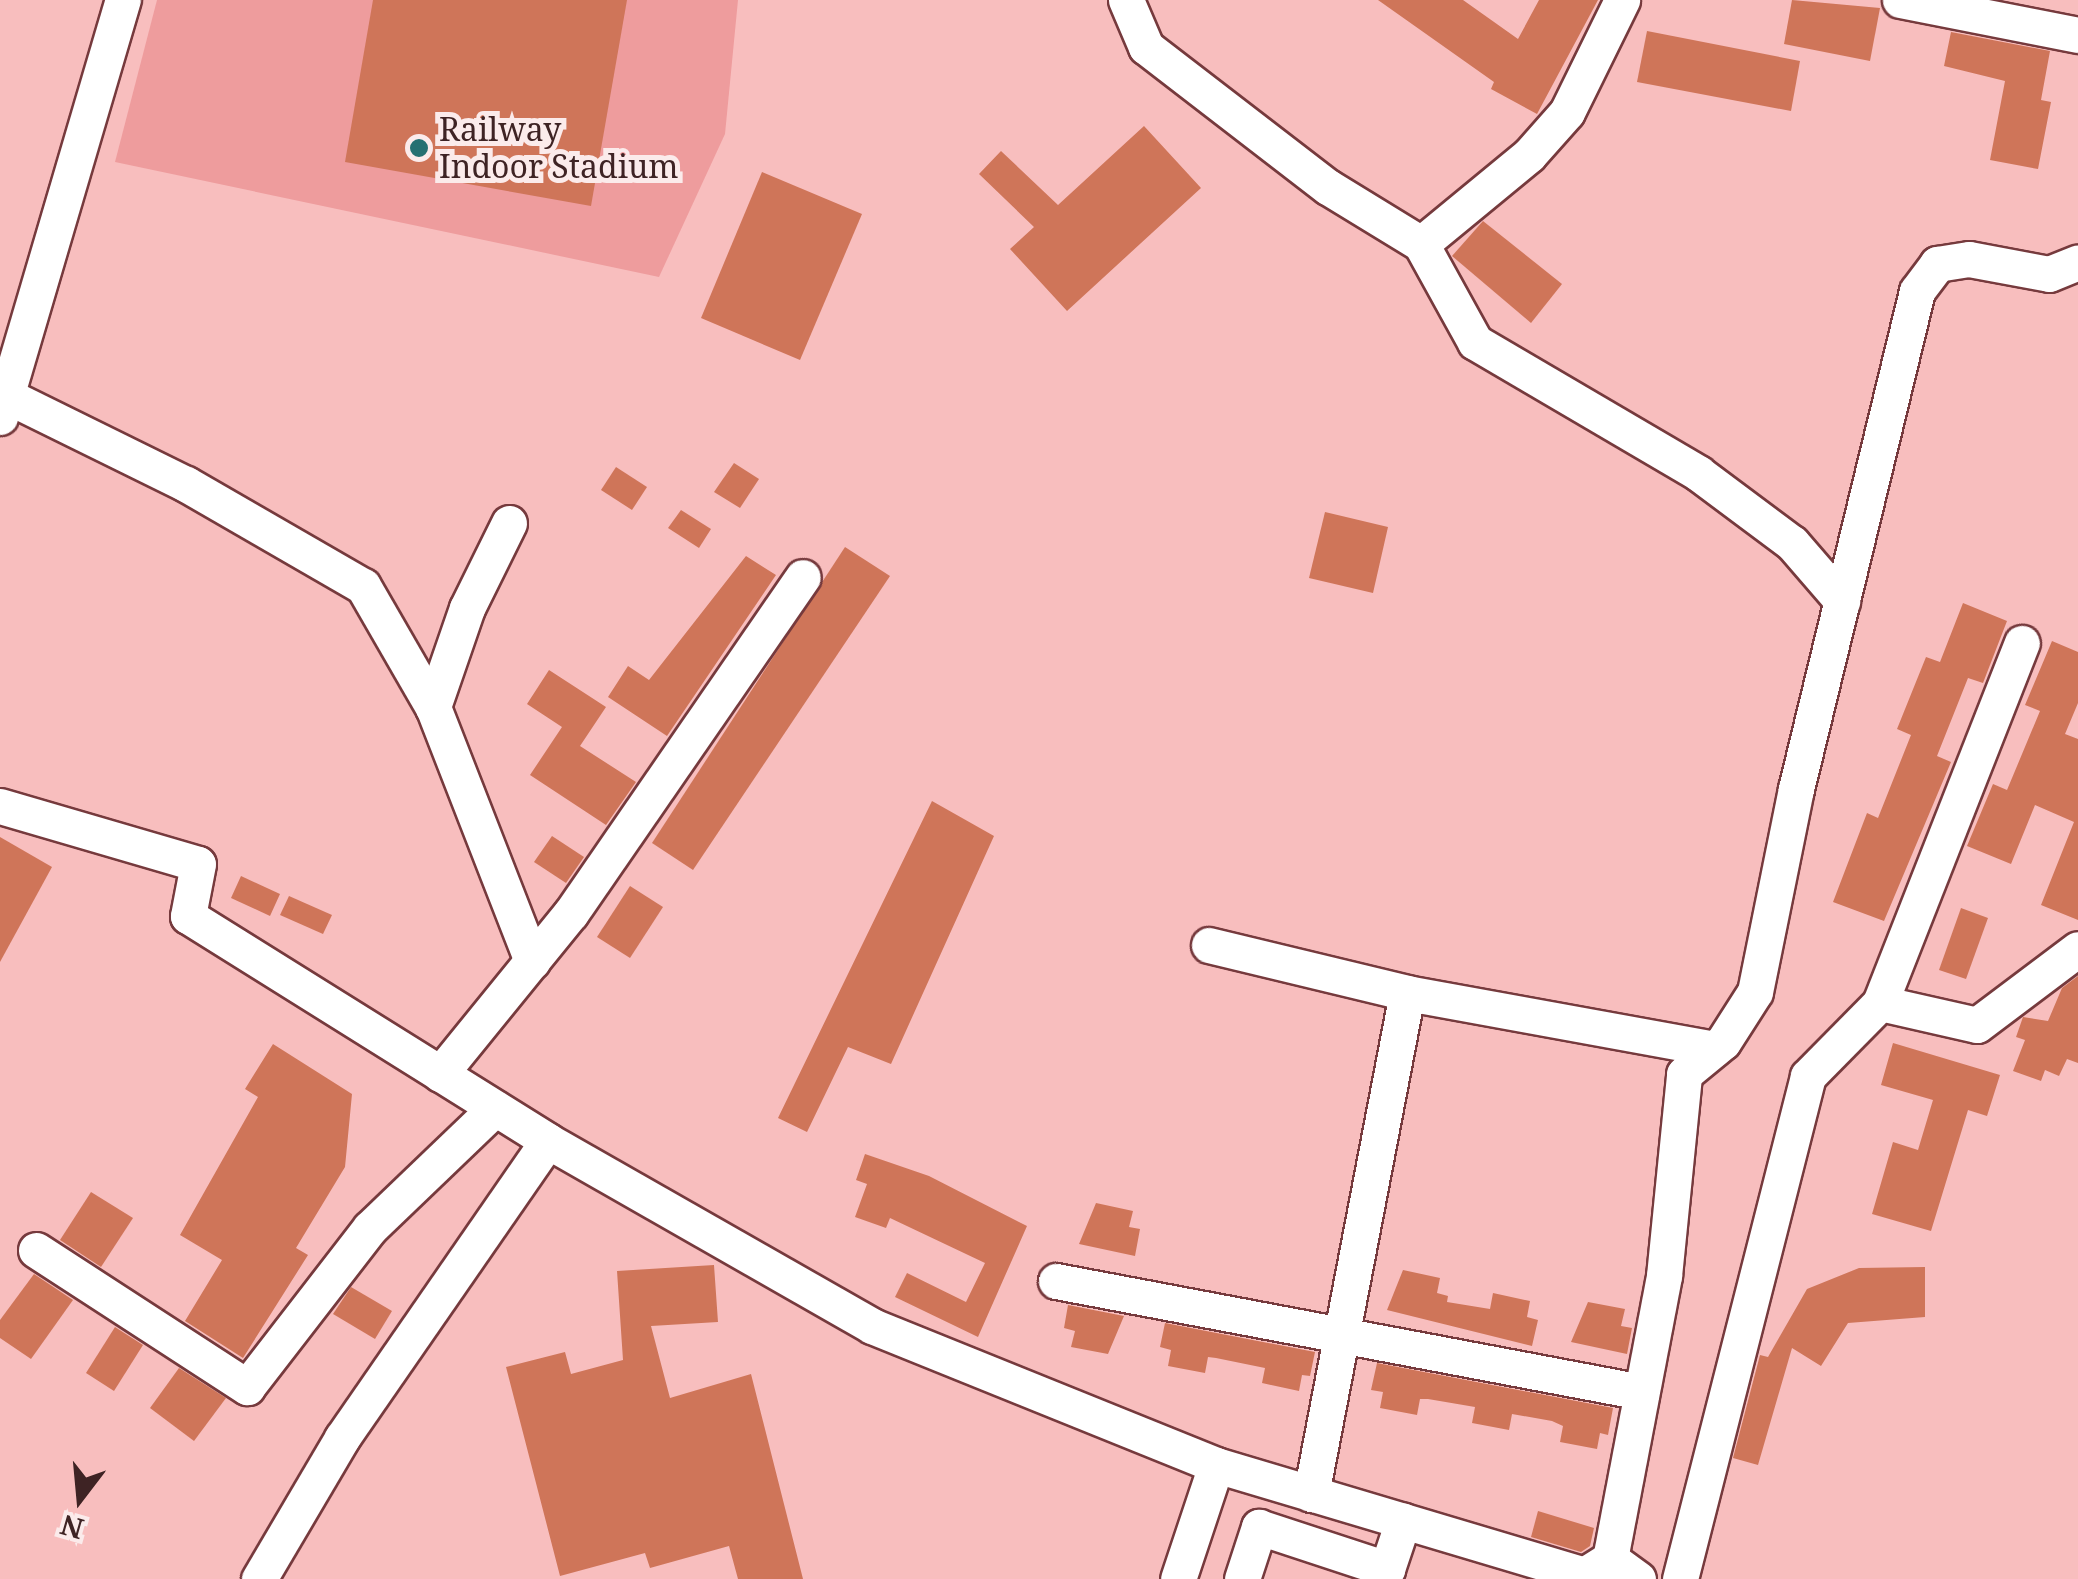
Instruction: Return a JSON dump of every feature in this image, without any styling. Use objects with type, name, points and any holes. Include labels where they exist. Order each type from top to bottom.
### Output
[{"type":"street","points":[[123,0],[3,407],[186,484],[363,586],[433,707],[532,961]]},
{"type":"street","points":[[1126,0],[1146,47],[1328,187],[1420,244],[1475,342],[1698,474],[1792,543],[1842,601]]},
{"type":"street","points":[[1420,244],[1529,155],[1567,112],[1622,0]]},
{"type":"street","points":[[1900,0],[2078,35]]},
{"type":"street","points":[[0,806],[198,864],[188,916],[548,1141],[872,1326],[1216,1465],[1584,1576],[1624,1569],[1642,1392],[1664,1276],[1684,1074],[1714,1050],[1755,992],[1842,601],[1917,292],[1937,264],[1970,259],[2050,274],[2078,262]]},
{"type":"street","points":[[433,707],[467,608],[509,523]]},
{"type":"street","points":[[440,1074],[532,961],[803,577]]},
{"type":"street","points":[[1680,1579],[1808,1076],[1880,1002],[2022,643]]},
{"type":"street","points":[[1209,946],[1407,993],[1714,1050]]},
{"type":"street","points":[[1880,1002],[1978,1025],[2078,949]]},
{"type":"street","points":[[1311,1494],[1407,993]]},
{"type":"street","points":[[36,1250],[247,1387],[370,1228],[496,1108]]},
{"type":"street","points":[[259,1579],[342,1438],[548,1141]]},
{"type":"street","points":[[1056,1281],[1642,1392]]},
{"type":"street","points":[[1178,1579],[1216,1465]]},
{"type":"street","points":[[1242,1579],[1260,1527],[1386,1569],[1403,1521]]},
{"type":"shaded area","name":"Railway Indoor Stadium","points":[[157,0],[738,0],[725,134],[659,277],[115,162]]},
{"type":"building","points":[[373,0],[627,0],[591,206],[345,162]]},
{"type":"building","points":[[1378,0],[1463,0],[1518,39],[1539,0],[1598,0],[1537,114],[1491,89],[1494,82]]},
{"type":"building","points":[[1792,0],[1880,8],[1870,61],[1784,44]]},
{"type":"building","points":[[1647,31],[1800,61],[1791,111],[1637,82]]},
{"type":"building","points":[[1951,32],[2050,51],[2041,100],[2051,102],[2038,169],[1990,160],[2005,81],[1944,66]]},
{"type":"building","points":[[1144,126],[1201,188],[1067,311],[1010,249],[1034,227],[979,174],[1001,151],[1058,205]]},
{"type":"building","points":[[762,172],[862,214],[800,360],[701,318]]},
{"type":"building","points":[[1483,221],[1562,284],[1531,323],[1452,256]]},
{"type":"building","points":[[734,463],[759,479],[740,508],[714,492]]},
{"type":"building","points":[[616,467],[647,487],[632,510],[601,490]]},
{"type":"building","points":[[681,510],[711,529],[699,548],[668,528]]},
{"type":"building","points":[[1325,512],[1388,527],[1373,593],[1309,578]]},
{"type":"building","points":[[845,547],[890,576],[693,870],[652,843]]},
{"type":"building","points":[[746,556],[776,575],[667,736],[608,697],[628,666],[649,680]]},
{"type":"building","points":[[1963,603],[2007,621],[1983,683],[1968,678],[1937,756],[1951,762],[1884,921],[1833,902],[1867,813],[1878,818],[1911,735],[1897,729],[1926,657],[1940,662]]},
{"type":"building","points":[[2052,641],[2078,652],[2078,703],[2065,734],[2078,739],[2078,920],[2041,905],[2074,822],[2035,805],[2011,864],[1967,846],[1993,784],[2007,790],[2040,711],[2025,705]]},
{"type":"building","points":[[549,670],[606,707],[580,746],[636,782],[606,825],[530,775],[562,727],[527,704]]},
{"type":"building","points":[[932,801],[994,836],[891,1064],[848,1047],[807,1132],[778,1118]]},
{"type":"building","points":[[552,836],[584,857],[566,883],[534,862]]},
{"type":"building","points":[[0,837],[52,867],[0,962]]},
{"type":"building","points":[[241,876],[280,894],[270,916],[231,898]]},
{"type":"building","points":[[630,886],[663,907],[630,958],[597,937]]},
{"type":"building","points":[[289,896],[332,915],[323,934],[280,915]]},
{"type":"building","points":[[1961,908],[1988,918],[1966,979],[1939,970]]},
{"type":"building","points":[[2078,976],[2078,1063],[2067,1059],[2059,1076],[2045,1070],[2041,1081],[2013,1071],[2025,1040],[2016,1037],[2023,1017],[2048,1021],[2062,988]]},
{"type":"building","points":[[1893,1043],[2000,1075],[1987,1116],[1968,1110],[1931,1231],[1872,1214],[1893,1142],[1918,1150],[1933,1100],[1881,1085]]},
{"type":"building","points":[[273,1044],[352,1094],[345,1167],[296,1248],[308,1255],[243,1358],[185,1321],[222,1260],[180,1235],[258,1097],[245,1089]]},
{"type":"building","points":[[865,1154],[929,1176],[1027,1226],[978,1337],[895,1297],[907,1273],[966,1302],[985,1263],[890,1218],[886,1228],[855,1217],[867,1184],[856,1180]]},
{"type":"building","points":[[91,1192],[133,1218],[101,1267],[60,1240]]},
{"type":"building","points":[[1096,1203],[1133,1211],[1129,1227],[1140,1229],[1135,1256],[1079,1244]]},
{"type":"building","points":[[714,1265],[718,1322],[651,1326],[670,1398],[751,1374],[803,1579],[738,1579],[729,1546],[650,1568],[645,1553],[560,1576],[506,1367],[565,1352],[571,1374],[623,1360],[617,1271]]},
{"type":"building","points":[[1925,1267],[1925,1317],[1848,1323],[1821,1366],[1792,1348],[1758,1465],[1733,1458],[1760,1355],[1768,1357],[1807,1289],[1859,1268]]},
{"type":"building","points":[[1403,1270],[1440,1278],[1437,1293],[1448,1296],[1447,1302],[1490,1309],[1493,1293],[1530,1301],[1527,1317],[1538,1320],[1532,1346],[1387,1310]]},
{"type":"building","points":[[34,1274],[73,1300],[31,1359],[0,1338],[0,1320]]},
{"type":"building","points":[[351,1287],[392,1311],[375,1339],[333,1314]]},
{"type":"building","points":[[1588,1302],[1625,1309],[1621,1326],[1632,1328],[1627,1354],[1571,1342]]},
{"type":"building","points":[[1068,1305],[1124,1316],[1108,1354],[1071,1347],[1075,1331],[1064,1328]]},
{"type":"building","points":[[1165,1323],[1315,1352],[1310,1376],[1302,1375],[1299,1391],[1262,1383],[1265,1368],[1216,1358],[1208,1357],[1205,1373],[1168,1366],[1171,1350],[1160,1347]]},
{"type":"building","points":[[115,1327],[143,1345],[114,1391],[86,1373]]},
{"type":"building","points":[[1377,1363],[1613,1408],[1608,1435],[1600,1433],[1597,1449],[1560,1442],[1563,1426],[1552,1421],[1512,1414],[1509,1430],[1472,1423],[1475,1407],[1428,1399],[1420,1399],[1417,1415],[1380,1408],[1383,1392],[1371,1390]]},
{"type":"building","points":[[179,1368],[226,1398],[194,1441],[150,1408]]},
{"type":"building","points":[[1538,1511],[1594,1528],[1590,1546],[1581,1552],[1531,1537]]},
{"type":"place","name":"Railway Indoor Stadium","points":[[419,148]]}]
